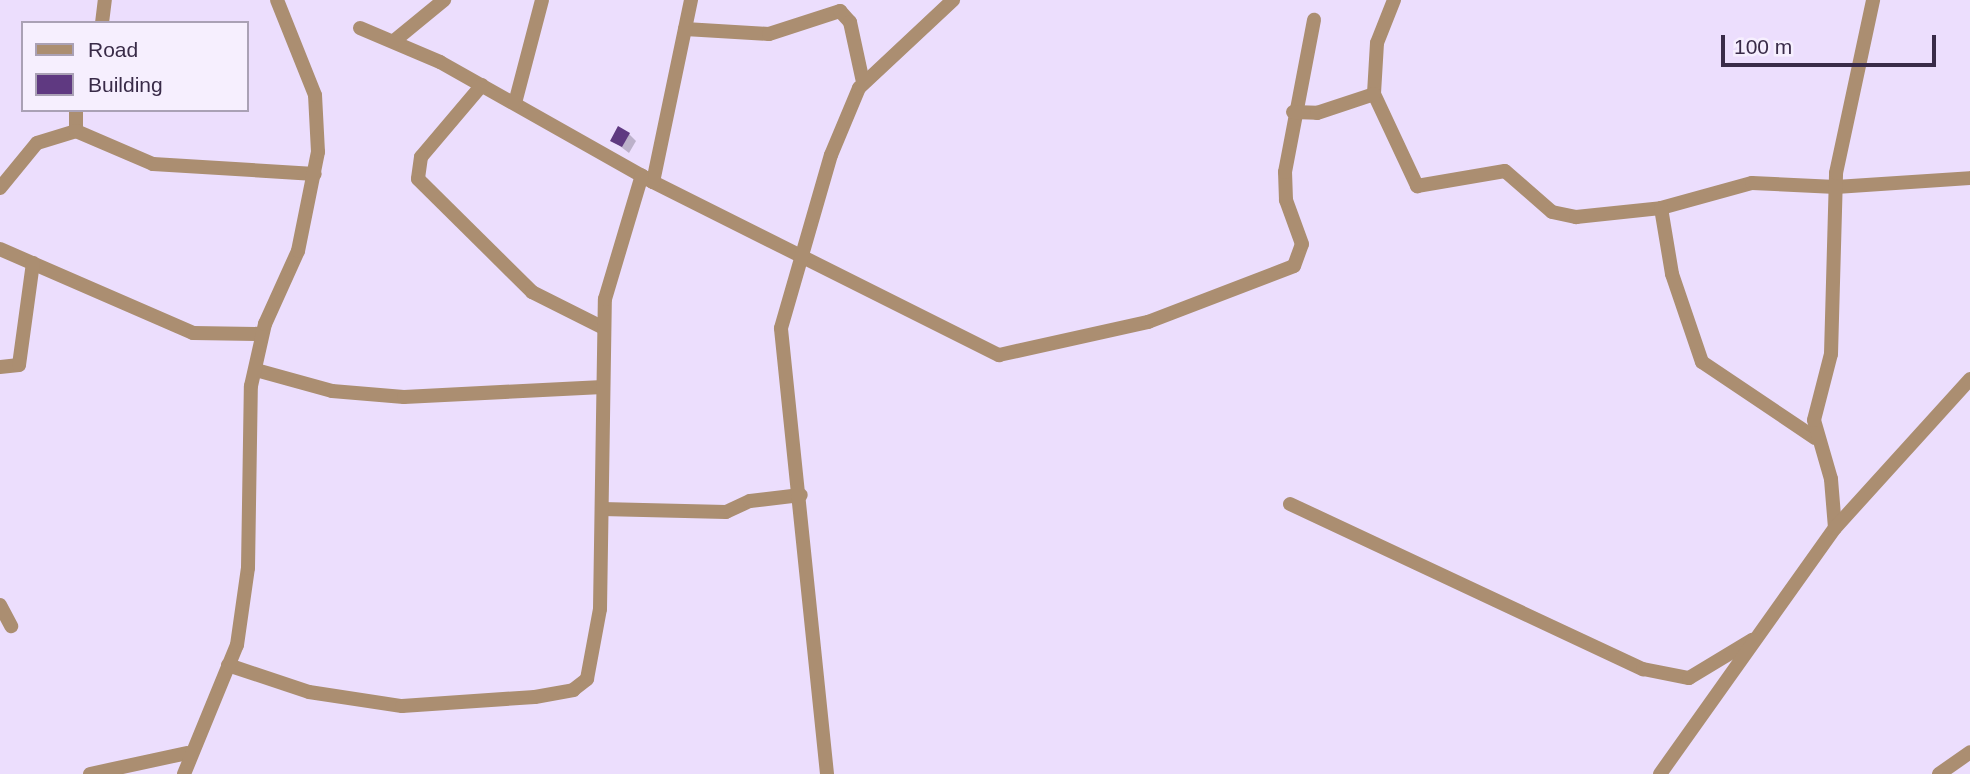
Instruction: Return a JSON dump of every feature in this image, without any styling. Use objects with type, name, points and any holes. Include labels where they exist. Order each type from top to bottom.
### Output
[{"type":"street","points":[[102,21],[105,0]]},
{"type":"street","points":[[184,774],[187,753],[228,665],[248,568],[256,370],[262,334],[289,281],[315,174],[315,95],[277,0]]},
{"type":"street","points":[[394,41],[444,0]]},
{"type":"street","points":[[515,103],[542,0]]},
{"type":"street","points":[[228,665],[309,692],[402,706],[573,690],[587,679],[595,658],[602,509],[602,327],[610,270],[647,178],[691,0]]},
{"type":"street","points":[[827,774],[801,495],[781,328],[831,155],[863,82],[953,0]]},
{"type":"street","points":[[1394,0],[1377,43],[1374,94],[1413,185],[1505,171],[1552,212],[1576,217],[1661,208],[1741,184],[1836,187],[1970,178]]},
{"type":"street","points":[[1835,528],[1831,479],[1815,438],[1814,419],[1831,354],[1836,187],[1873,0]]},
{"type":"street","points":[[685,29],[769,34],[840,10],[850,22],[863,82]]},
{"type":"street","points":[[360,28],[394,41],[482,85],[647,178],[801,252],[999,355],[1148,322],[1274,277],[1303,256],[1284,188],[1293,112],[1314,20]]},
{"type":"street","points":[[482,85],[421,158],[418,180],[532,292],[602,327]]},
{"type":"street","points":[[1293,112],[1317,113],[1374,94]]},
{"type":"street","points":[[76,112],[76,131]]},
{"type":"street","points":[[0,188],[37,143],[76,131],[153,164],[315,174]]},
{"type":"street","points":[[1661,208],[1672,274],[1702,362],[1815,438]]},
{"type":"street","points":[[0,249],[193,333],[262,334]]},
{"type":"street","points":[[0,367],[19,365],[33,263]]},
{"type":"street","points":[[256,370],[332,391],[404,397],[603,387]]},
{"type":"street","points":[[1660,774],[1752,640],[1835,528],[1970,379]]},
{"type":"street","points":[[602,509],[726,512],[750,501],[801,495]]},
{"type":"street","points":[[1290,503],[1643,669],[1689,678],[1752,640]]},
{"type":"street","points":[[0,606],[11,626]]},
{"type":"street","points":[[1939,774],[1970,752]]},
{"type":"street","points":[[90,774],[187,753]]},
{"type":"building","points":[[618,126],[630,133],[622,147],[610,141]]}]
